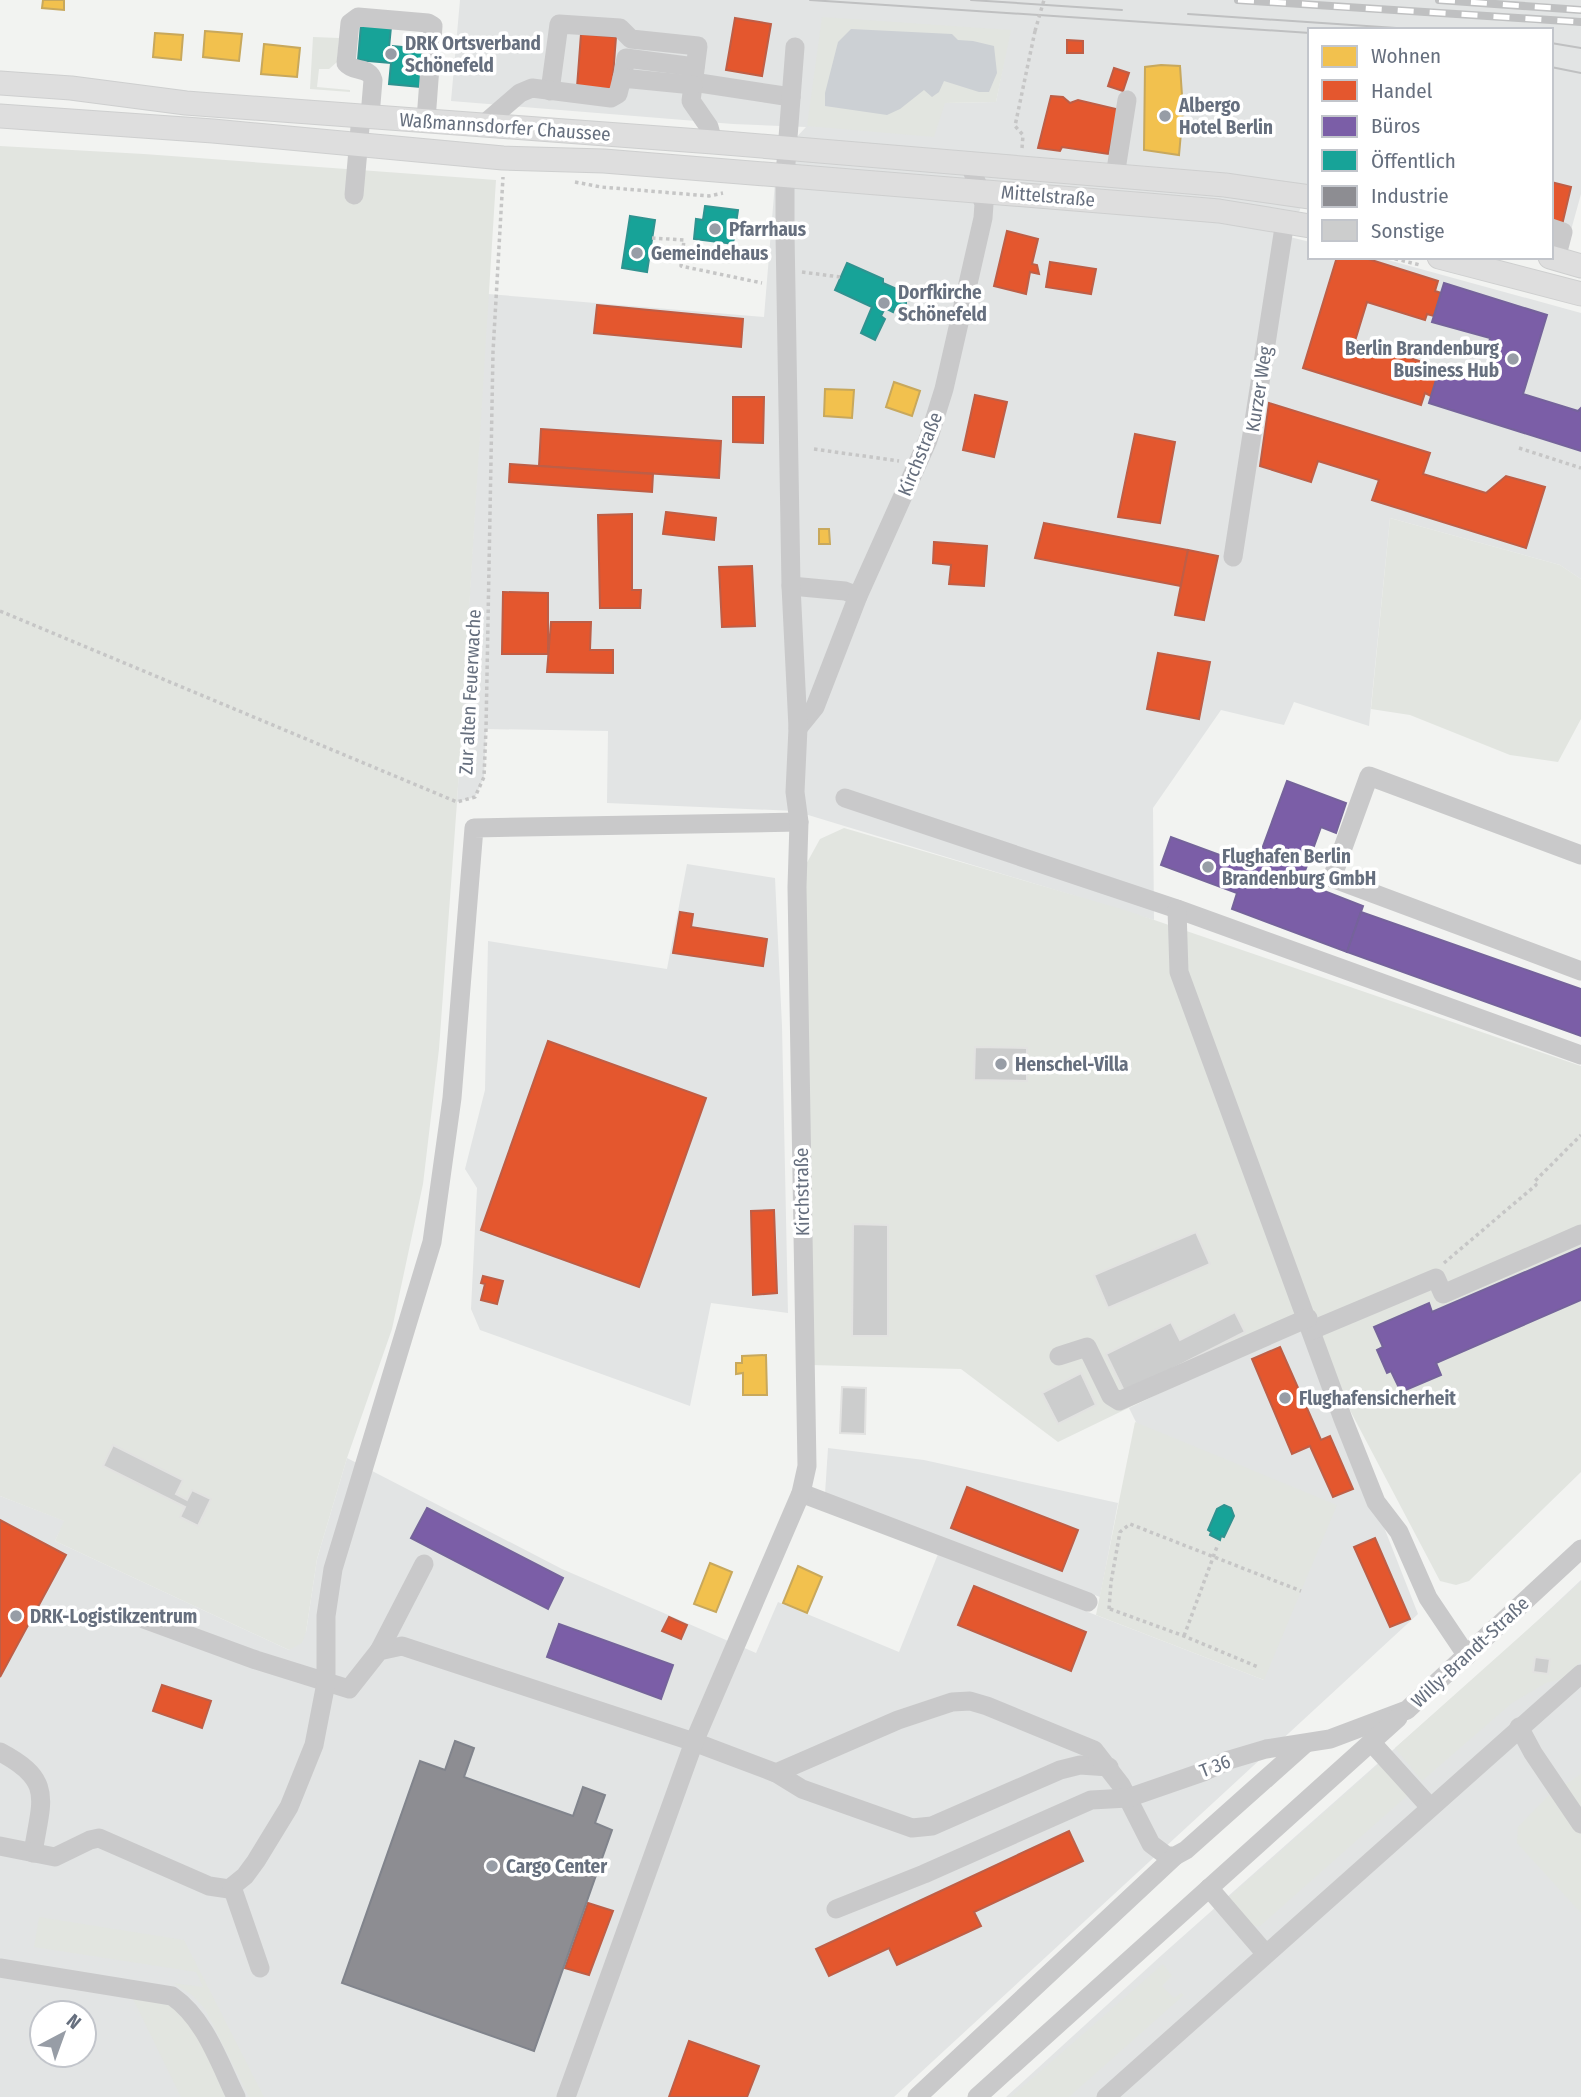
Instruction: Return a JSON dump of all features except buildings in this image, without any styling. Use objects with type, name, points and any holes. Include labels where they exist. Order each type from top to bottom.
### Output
[{"type":"main road","name":"Waßmannsdorfer Chaussee","points":[[0,83],[71,88],[186,103],[970,164],[1016,160]]},
{"type":"main road","name":"Waßmannsdorfer Chaussee","points":[[0,116],[213,131],[503,158],[604,161],[785,176]]},
{"type":"main road","name":"Mittelstraße","points":[[1016,160],[1115,176],[1225,185],[1308,197]]},
{"type":"main road","name":"Mittelstraße","points":[[785,176],[1219,211],[1308,226]]},
{"type":"main road","points":[[1553,258],[1581,266]]},
{"type":"main road","points":[[1449,259],[1581,294]]},
{"type":"street","points":[[354,195],[359,145],[373,80],[371,74],[353,69],[345,63],[350,23],[358,17],[428,23],[433,26],[426,120]]},
{"type":"street","points":[[550,90],[559,24],[620,28],[631,39],[698,46],[691,101],[709,127],[713,142]]},
{"type":"street","name":"Kirchstraße","points":[[566,2097],[694,1742],[801,1493],[807,1466],[797,887],[799,822],[795,792],[798,728],[791,586],[785,176],[795,47]]},
{"type":"street","points":[[483,125],[520,93],[531,88],[611,98],[618,94],[622,78],[694,78],[791,97]]},
{"type":"street","points":[[1115,176],[1127,100]]},
{"type":"street","name":"Kirchstraße","points":[[798,728],[816,707],[858,596],[924,450],[944,389],[983,218],[984,204],[970,164]]},
{"type":"street","name":"Kurzer Weg","points":[[1233,557],[1286,221]]},
{"type":"street","points":[[1553,229],[1563,232],[1553,258]]},
{"type":"street","points":[[791,586],[845,591],[858,596]]},
{"type":"street","points":[[1581,855],[1369,776],[1332,878],[1581,971]]},
{"type":"street","points":[[845,798],[1177,909],[1581,1055]]},
{"type":"street","points":[[0,1846],[61,1856],[99,1838],[209,1886],[229,1889],[256,1861],[289,1807],[314,1745],[326,1683],[326,1616],[333,1569],[432,1242],[452,1098],[474,828],[799,822]]},
{"type":"street","points":[[1177,909],[1179,972],[1343,1419],[1376,1502],[1399,1532],[1428,1598],[1467,1656]]},
{"type":"street","points":[[1059,1356],[1087,1347],[1111,1396],[1119,1401],[1310,1324],[1436,1278],[1443,1294],[1581,1234]]},
{"type":"street","points":[[801,1493],[1088,1602]]},
{"type":"street","name":"Willy-Brandt-Straße","points":[[1305,1744],[1330,1739],[1407,1710],[1581,1549]]},
{"type":"street","points":[[144,1619],[349,1689],[379,1651],[424,1564]]},
{"type":"street","points":[[379,1651],[402,1646],[694,1742],[775,1773],[802,1789],[912,1828],[922,1829],[1059,1770],[1080,1765],[1109,1767]]},
{"type":"street","points":[[1106,2097],[1581,1674]]},
{"type":"street","points":[[775,1773],[898,1720],[952,1702],[970,1701],[1094,1750],[1109,1767],[1128,1798],[1151,1844],[1167,1856],[1175,1856]]},
{"type":"street","points":[[977,2097],[1407,1710]]},
{"type":"street","points":[[1519,1727],[1533,1753],[1581,1824]]},
{"type":"street","points":[[1371,1742],[1430,1807]]},
{"type":"street","points":[[917,2097],[1175,1856],[1305,1744]]},
{"type":"street","name":"T 36","points":[[836,1909],[924,1874],[1091,1800],[1128,1798],[1229,1760],[1266,1749],[1305,1744]]},
{"type":"street","points":[[0,1752],[16,1760],[38,1780],[41,1791],[33,1853]]},
{"type":"street","points":[[232,1887],[260,1968]]},
{"type":"street","points":[[1209,1888],[1266,1954]]},
{"type":"street","points":[[0,1968],[173,1996],[186,2005],[197,2019],[236,2097]]},
{"type":"path","points":[[1016,160],[1023,135],[1015,126],[1044,0]]},
{"type":"path","name":"Zur alten Feuerwache","points":[[0,611],[457,803],[475,797],[484,777],[493,352],[503,158]]},
{"type":"path","points":[[652,238],[684,240],[681,266],[762,283]]},
{"type":"path","points":[[786,273],[840,277]]},
{"type":"path","points":[[814,449],[901,461],[905,453]]},
{"type":"path","points":[[1520,449],[1581,468]]},
{"type":"path","points":[[1436,1278],[1437,1268],[1536,1185],[1534,1182],[1581,1135]]},
{"type":"path","points":[[1109,1609],[1120,1532],[1130,1524],[1301,1591]]},
{"type":"path","points":[[1184,1636],[1218,1544]]},
{"type":"path","points":[[1088,1602],[1184,1636],[1258,1667]]},
{"type":"shaded area","points":[[460,0],[1581,0],[1581,194],[1568,241],[1553,237],[1553,28],[1308,28],[1308,188],[1290,237],[1308,242],[1308,259],[1384,259],[1581,313],[1581,579],[1560,565],[1390,518],[1369,726],[1294,702],[1284,725],[1221,710],[1153,808],[1154,920],[795,811],[607,803],[608,731],[486,729],[484,777],[475,797],[457,802],[488,294],[764,317],[777,158],[806,127],[733,124],[451,101]],"holes":[[[1010,30],[996,102],[945,103]]]},
{"type":"shaded area","points":[[822,17],[1011,30],[996,102],[945,103],[934,137],[807,126]]},
{"type":"shaded area","points":[[851,29],[952,34],[958,40],[994,46],[997,73],[989,92],[979,92],[944,81],[939,92],[932,97],[924,90],[900,109],[887,115],[825,106],[825,93],[838,42]]},
{"type":"shaded area","points":[[313,37],[339,38],[337,62],[329,69],[319,69],[317,87],[350,92],[310,89]]},
{"type":"shaded area","points":[[0,146],[496,180],[457,802],[439,1049],[423,1184],[392,1329],[347,1458],[317,1559],[306,1632],[302,1643],[289,1650],[55,1541],[64,1521],[0,1496]]},
{"type":"shaded area","points":[[1390,518],[1560,565],[1581,579],[1581,719],[1558,762],[1510,755],[1410,715],[1371,709]]},
{"type":"shaded area","points":[[844,828],[1125,910],[1581,1066],[1581,1472],[1469,1581],[1456,1585],[1440,1581],[1304,1323],[1058,1442],[961,1369],[811,1365],[804,868],[820,839]]},
{"type":"shaded area","points":[[687,864],[775,878],[782,1026],[788,1313],[711,1303],[690,1406],[480,1330],[471,1309],[477,1188],[465,1169],[485,1090],[488,941],[667,969]]},
{"type":"shaded area","points":[[1304,1323],[1418,1614],[894,2097],[0,2097],[0,1496],[65,1521],[55,1541],[289,1650],[306,1632],[317,1559],[347,1458],[562,1569],[756,1653],[778,1602],[899,1652],[938,1554],[1264,1680],[1129,1408]]},
{"type":"shaded area","points":[[1135,1422],[1337,1505],[1264,1680],[1096,1615]]},
{"type":"shaded area","points":[[828,1448],[924,1460],[1118,1503],[1100,1597],[825,1494]]},
{"type":"shaded area","points":[[1581,1580],[1581,2097],[1006,2097],[1518,1639]]},
{"type":"shaded area","points":[[1581,1582],[1581,1662],[1562,1679],[1546,1683],[1512,1703],[1422,1781],[1395,1748]]},
{"type":"shaded area","points":[[1379,1764],[1408,1795],[1259,1927],[1251,1924],[1229,1897]]},
{"type":"shaded area","points":[[1581,1774],[1581,1913],[1517,1843],[1518,1827],[1547,1797]]},
{"type":"shaded area","points":[[39,1917],[184,1940],[264,2097],[249,2097],[205,2009],[192,1995],[173,1983],[203,1987],[196,1972],[34,1947]]},
{"type":"shaded area","points":[[1163,1964],[1172,1976],[1162,1986],[1174,1998],[1181,1993],[1184,1995],[1069,2097],[1011,2097]]},
{"type":"shaded area","points":[[132,1997],[161,2002],[178,2011],[203,2046],[225,2097],[181,2097]]},
{"type":"tram line","points":[[810,0],[1308,33]]},
{"type":"tram line","points":[[971,0],[1122,10]]},
{"type":"tram line","points":[[1188,14],[1396,28]]},
{"type":"tram line","points":[[1553,43],[1581,48]]},
{"type":"tram line","points":[[1553,67],[1581,73]]},
{"type":"railway","points":[[1238,0],[1581,22]]},
{"type":"railway","points":[[1439,0],[1581,10]]},
{"type":"place","name":"DRK Ortsverband Schönefeld","points":[[391,54]]},
{"type":"place","name":"Albergo Hotel Berlin","points":[[1165,116]]},
{"type":"place","name":"Pfarrhaus","points":[[715,229]]},
{"type":"place","name":"Gemeindehaus","points":[[637,253]]},
{"type":"place","name":"Dorfkirche Schönefeld","points":[[884,303]]},
{"type":"place","name":"Berlin Brandenburg Business Hub","points":[[1513,359]]},
{"type":"place","name":"Flughafen Berlin Brandenburg GmbH","points":[[1208,867]]},
{"type":"place","name":"Henschel-Villa","points":[[1001,1064]]},
{"type":"place","name":"Flughafensicherheit","points":[[1285,1398]]},
{"type":"place","name":"DRK-Logistikzentrum","points":[[16,1616]]},
{"type":"place","name":"Cargo Center","points":[[492,1866]]}]
